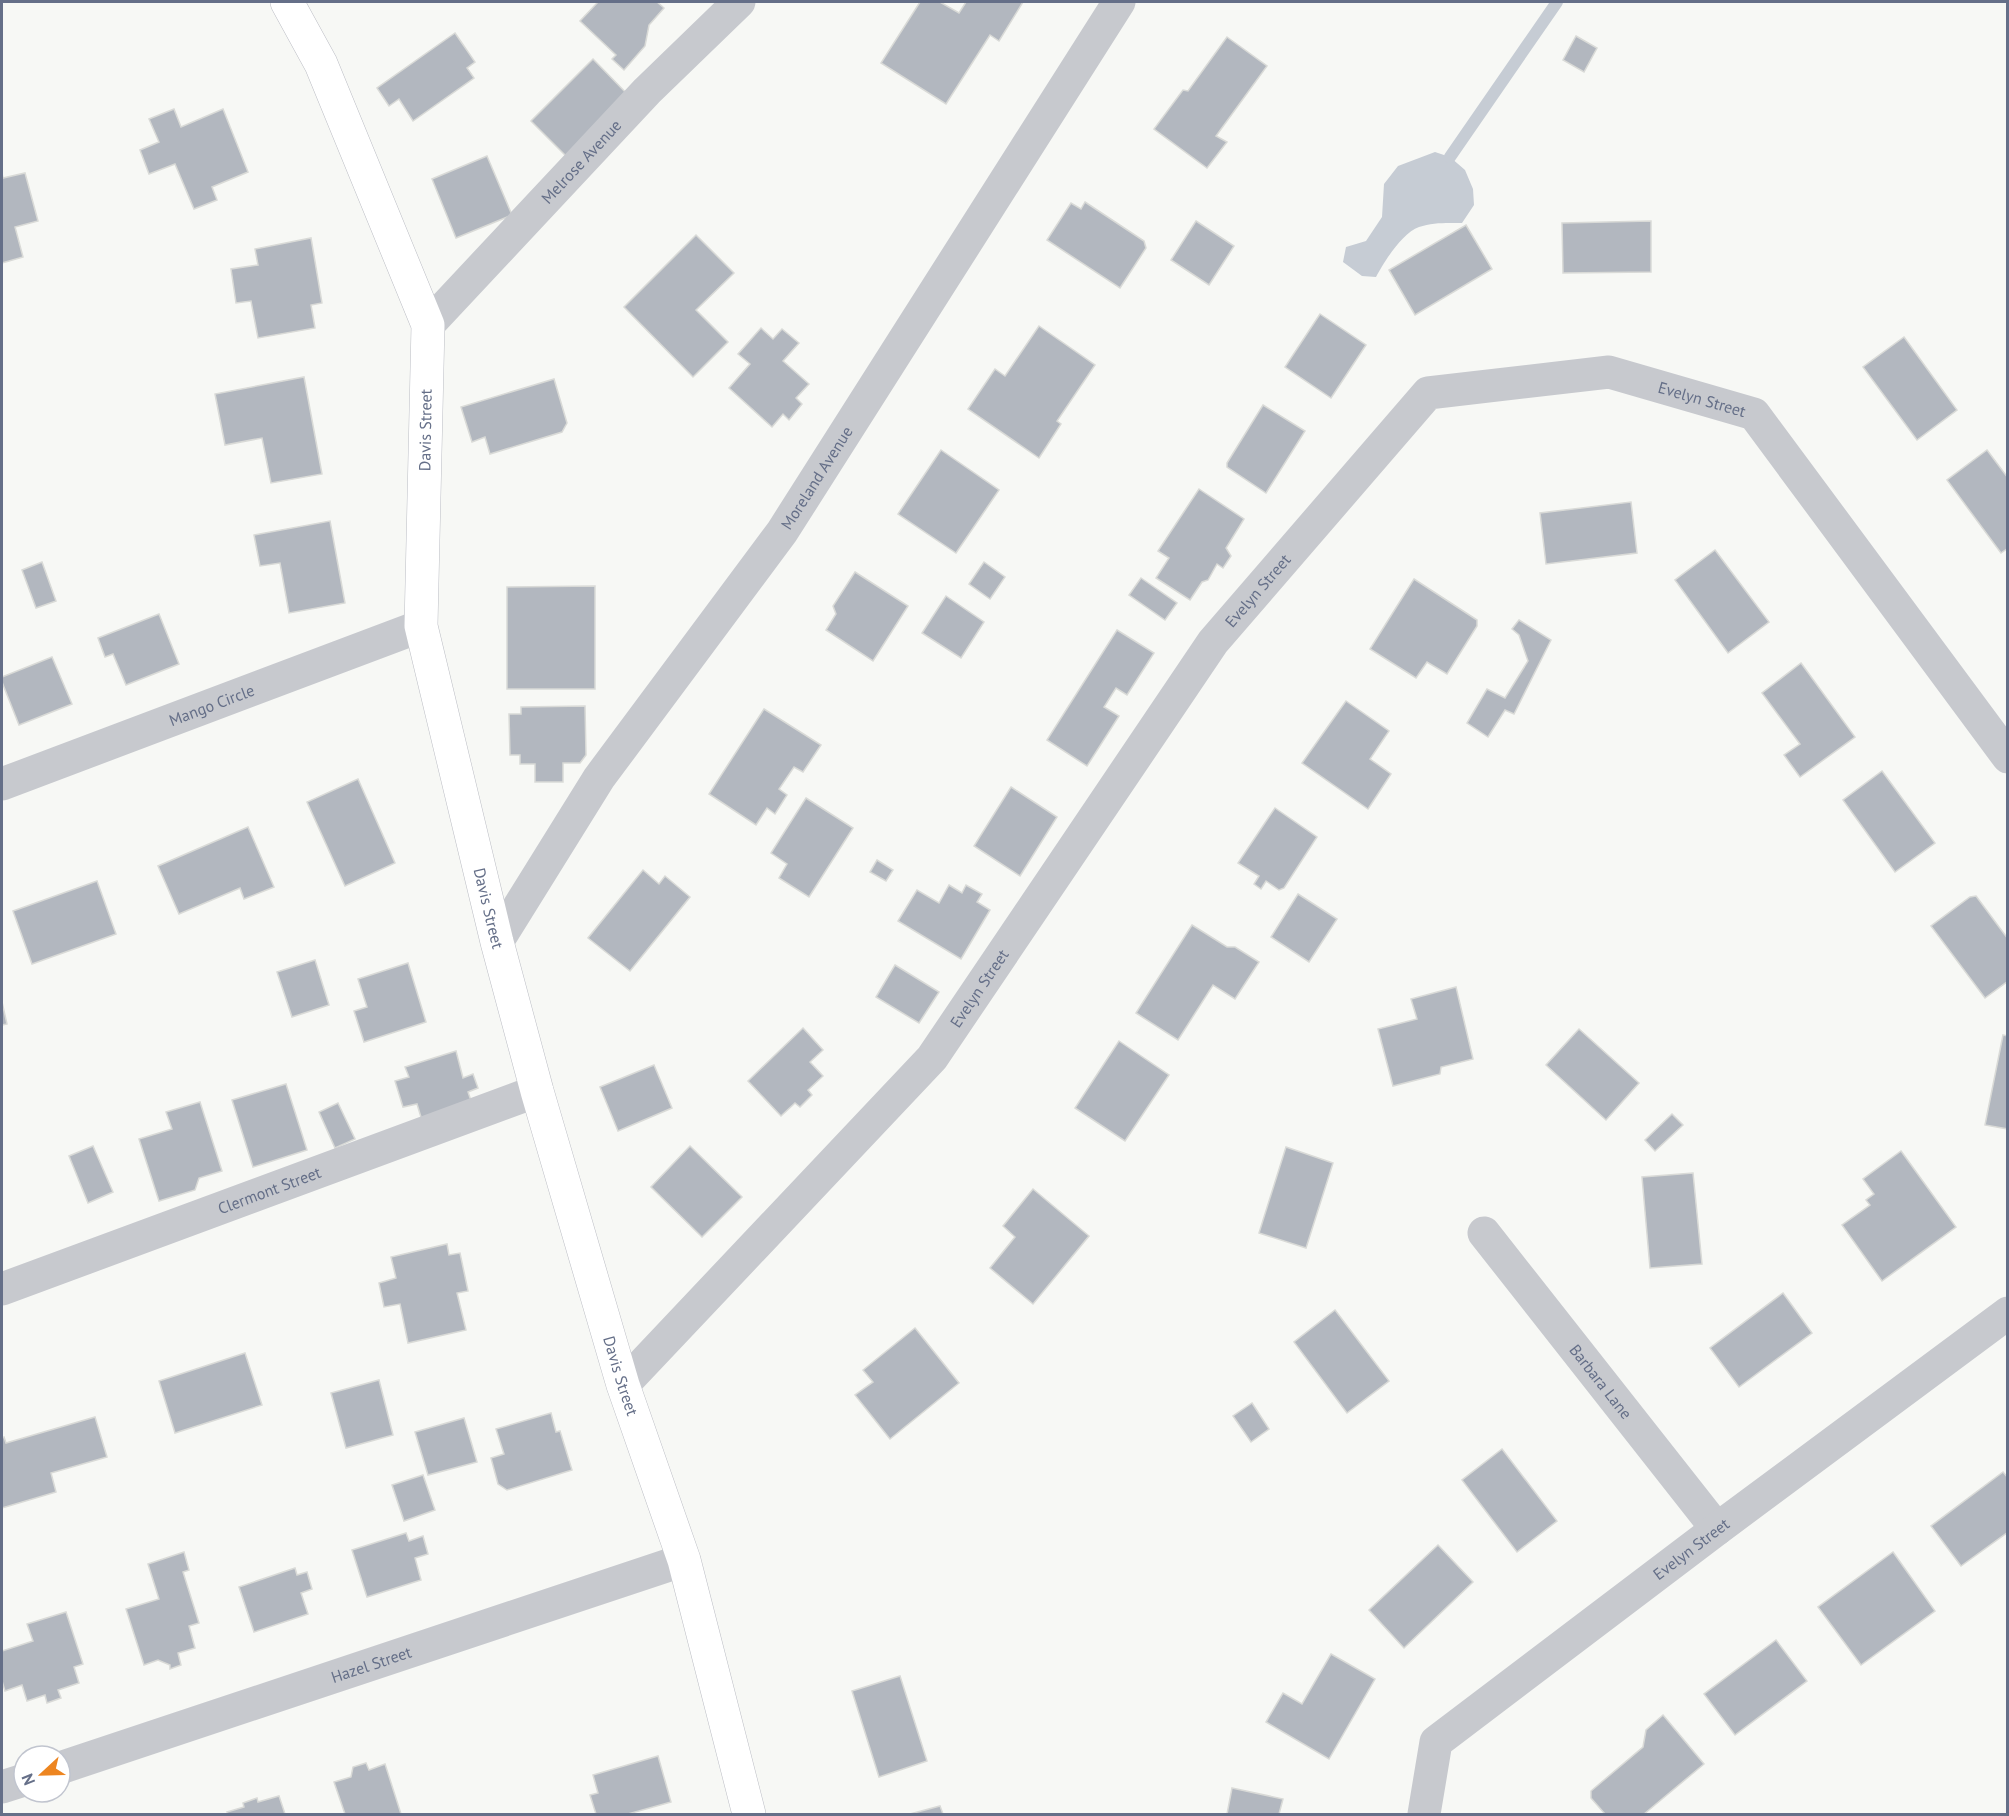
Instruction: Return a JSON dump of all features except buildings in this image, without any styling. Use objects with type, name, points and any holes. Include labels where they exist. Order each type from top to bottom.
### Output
[{"type":"main road","name":"Davis Street","points":[[287,2],[321,64],[428,325],[421,627],[497,942],[537,1091],[623,1385],[684,1560],[749,1815]]},
{"type":"street","name":"Melrose Avenue","points":[[428,325],[639,100],[739,2]]},
{"type":"street","name":"Moreland Avenue","points":[[497,942],[599,778],[782,532],[1119,2]]},
{"type":"street","name":"Evelyn Street","points":[[623,1385],[932,1058],[1213,642],[1428,393],[1609,372],[1754,414],[2007,757]]},
{"type":"street","name":"Mango Circle","points":[[2,784],[421,627]]},
{"type":"street","name":"Clermont Street","points":[[2,1289],[537,1091]]},
{"type":"street","name":"Barbara Lane","points":[[1484,1233],[1717,1529]]},
{"type":"street","name":"Evelyn Street","points":[[1424,1815],[1436,1742],[2007,1313]]},
{"type":"street","name":"Hazel Street","points":[[72,1764],[684,1560]]},
{"type":"shaded area","points":[[1435,152],[1450,157],[1465,170],[1473,189],[1474,205],[1462,223],[1430,224],[1413,230],[1394,249],[1376,277],[1362,276],[1343,262],[1346,247],[1366,241],[1382,217],[1384,184],[1398,166]]},
{"type":"waterway","points":[[1450,157],[1557,2]]}]
